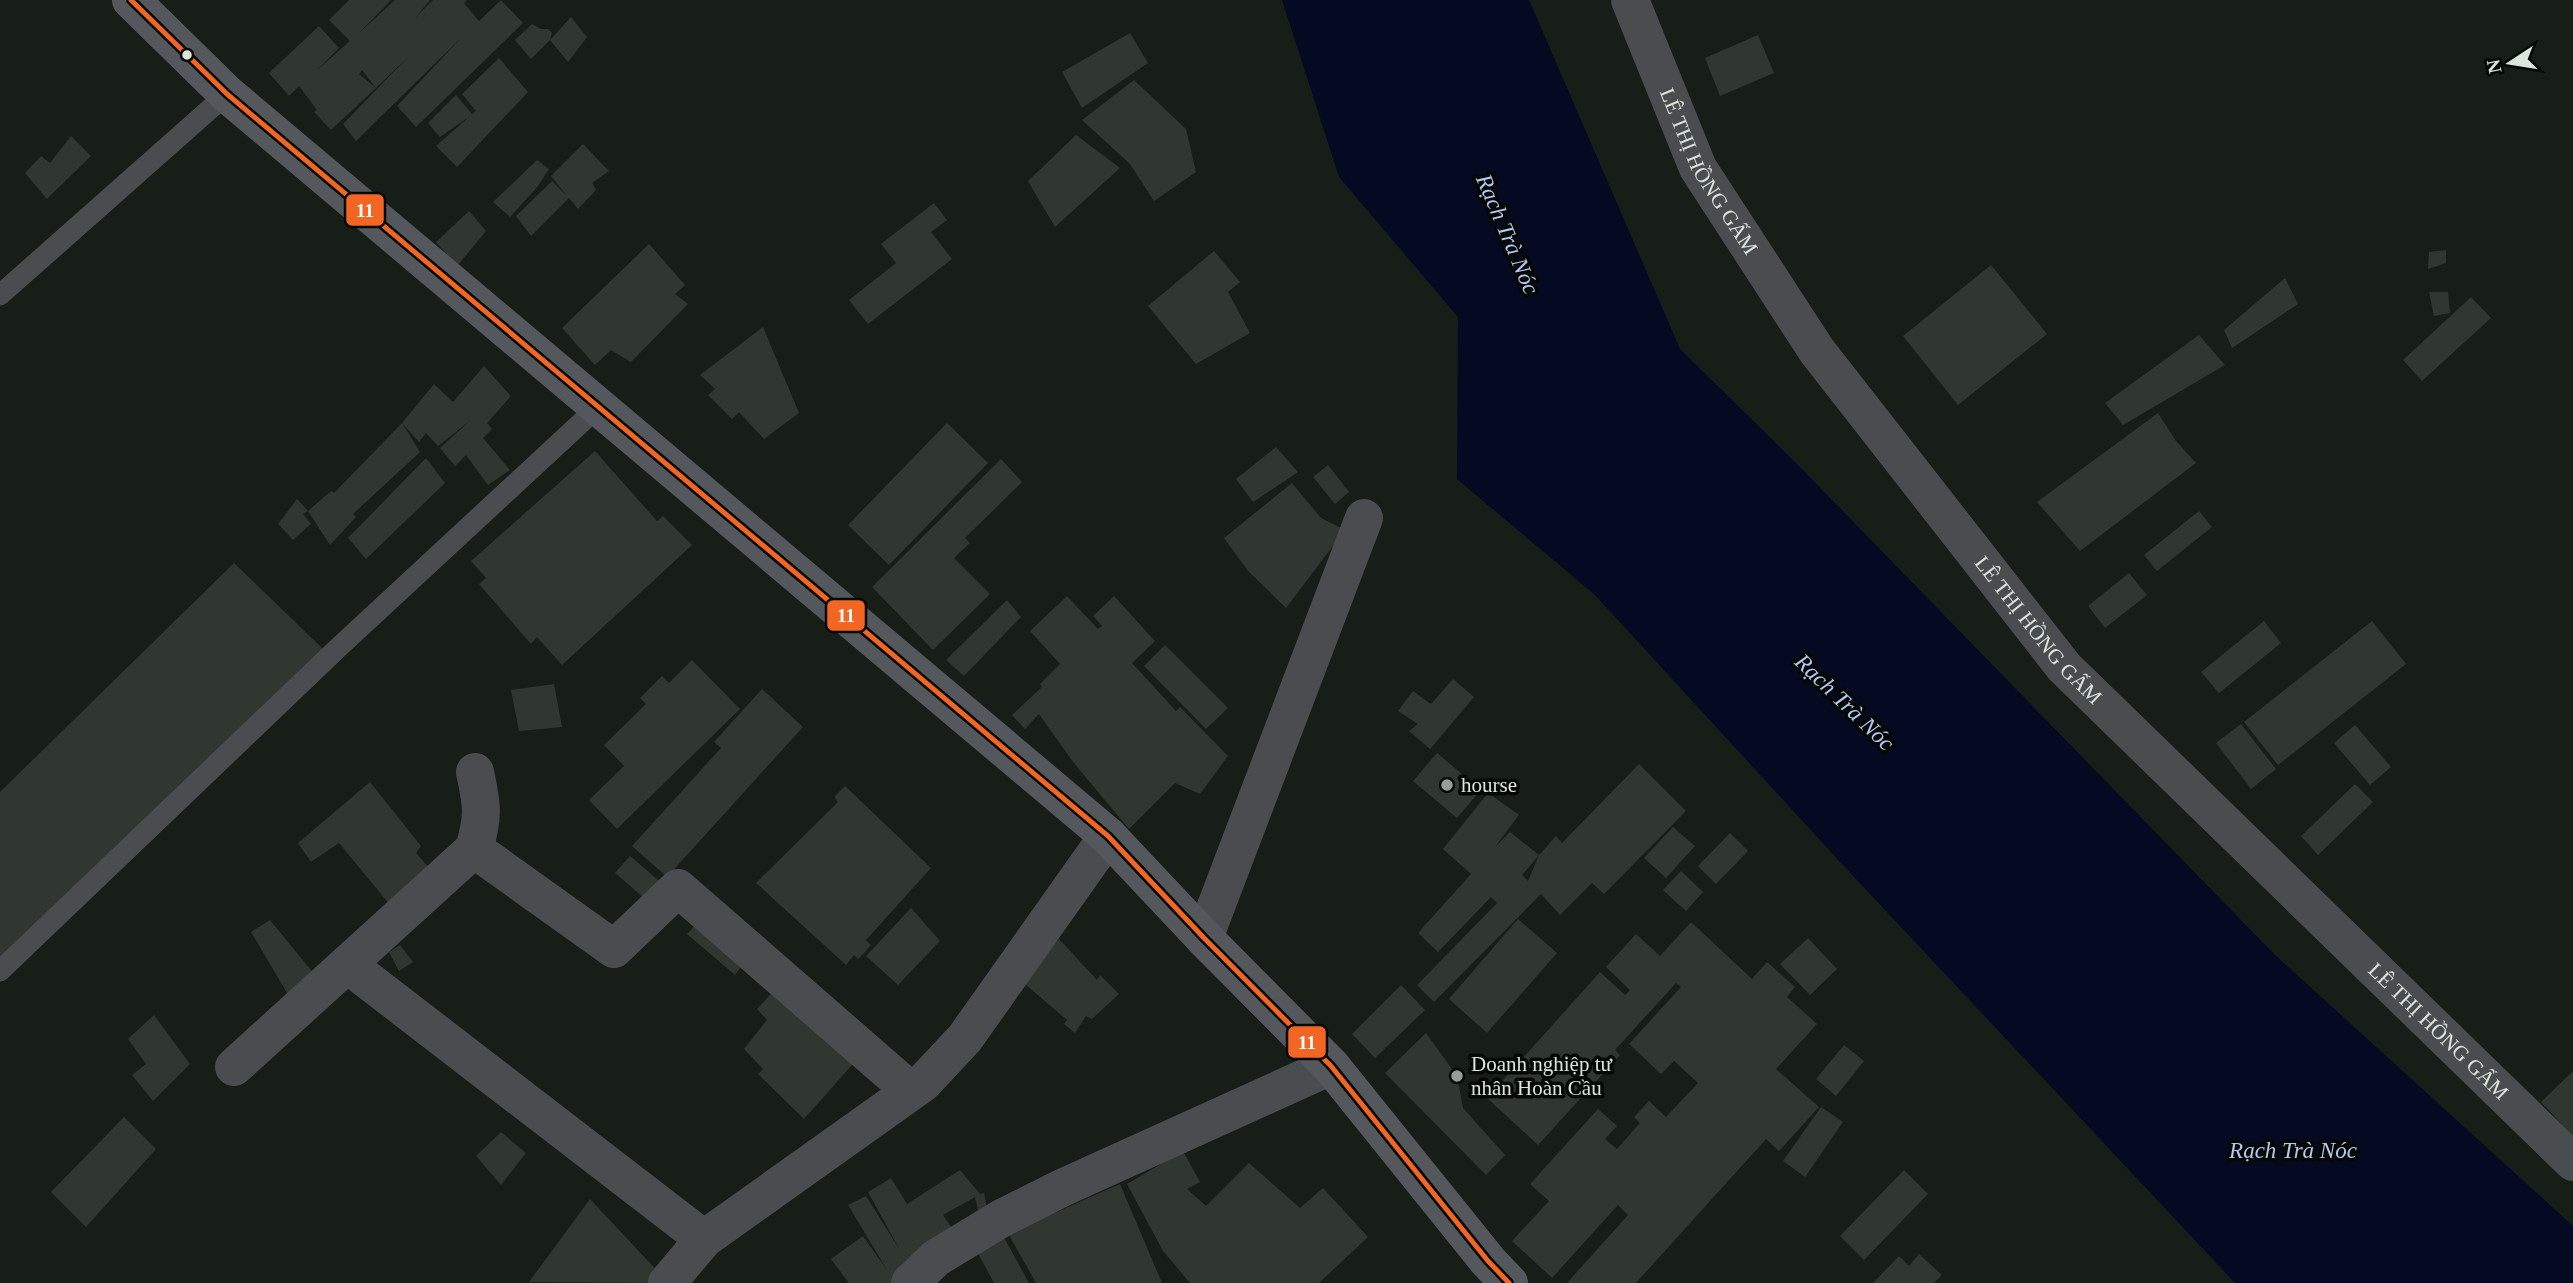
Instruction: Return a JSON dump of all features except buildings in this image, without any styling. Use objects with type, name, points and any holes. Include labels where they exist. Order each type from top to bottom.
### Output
[{"type":"main road","points":[[131,0],[227,94],[1108,836],[1331,1066],[1488,1261],[1509,1283]]},
{"type":"street","name":"LÊ THỊ HỒNG GẤM","points":[[1630,0],[1698,168],[1809,340],[2064,667],[2573,1162]]},
{"type":"street","points":[[1204,938],[1364,518]]},
{"type":"street","points":[[234,1067],[474,849],[482,825],[483,811],[475,772]]},
{"type":"street","points":[[667,1283],[704,1239],[923,1083],[965,1038],[1108,836]]},
{"type":"street","points":[[474,849],[614,949],[678,888],[911,1091]]},
{"type":"street","points":[[348,965],[704,1239]]},
{"type":"street","points":[[910,1283],[936,1258],[1064,1187],[1331,1066]]},
{"type":"lane","points":[[0,295],[227,94]]},
{"type":"lane","points":[[0,971],[349,638],[597,408]]},
{"type":"water","name":"Rạch Trà Nóc","points":[[1282,0],[1529,0],[1680,349],[1795,462],[2275,955],[2573,1226],[2573,1283],[2235,1283],[1841,863],[1595,595],[1457,479],[1458,317],[1339,177]]},
{"type":"transit line","name":"11","points":[[131,0],[227,94],[1108,836],[1331,1066],[1488,1261],[1509,1283]]},
{"type":"place","name":"hourse","points":[[1447,785]]},
{"type":"place","name":"Doanh nghiệp tư nhân Hoàn Cầu","points":[[1457,1076]]}]
